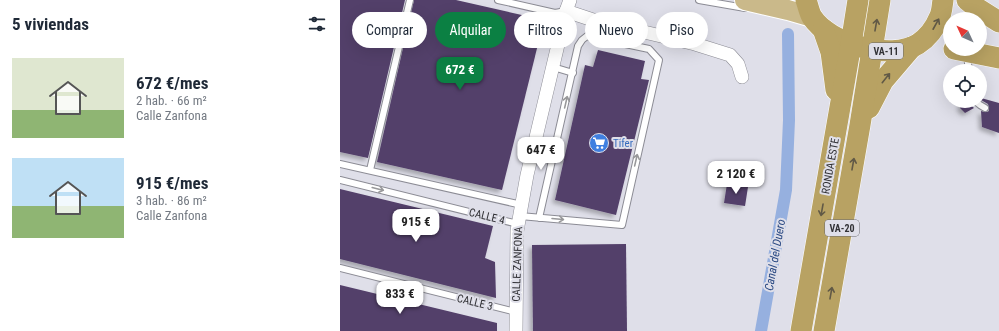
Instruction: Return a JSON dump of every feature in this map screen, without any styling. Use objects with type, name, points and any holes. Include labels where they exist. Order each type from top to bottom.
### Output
[{"type":"highway","name":"RONDA ESTE","points":[[800,331],[858,0]]},
{"type":"highway","name":"RONDA ESTE","points":[[824,331],[880,0]]},
{"type":"highway","points":[[860,124],[882,81],[916,45],[932,31],[940,17],[943,0]]},
{"type":"highway","points":[[967,0],[976,8],[999,22]]},
{"type":"highway","name":"VA-11","points":[[814,15],[836,37],[851,44],[872,50],[894,51],[916,45],[943,51]]},
{"type":"highway","points":[[814,15],[831,52],[839,113]]},
{"type":"highway","name":"VA-11","points":[[973,56],[999,58]]},
{"type":"main road","points":[[745,0],[814,15]]},
{"type":"street","name":"CALLE ZANFONA","points":[[516,331],[517,232],[527,175],[567,4]]},
{"type":"street","points":[[567,4],[593,20],[695,44],[730,55],[738,64],[742,77]]},
{"type":"lane","points":[[370,170],[410,0]]},
{"type":"lane","points":[[498,0],[554,13],[567,4]]},
{"type":"lane","points":[[699,0],[752,9],[774,6]]},
{"type":"lane","points":[[340,164],[370,170],[520,215],[539,218],[622,225],[659,60],[649,49],[587,36],[578,46],[539,218]]},
{"type":"lane","points":[[553,67],[573,73]]},
{"type":"lane","name":"CALLE 4","points":[[340,180],[520,215]]},
{"type":"lane","name":"CALLE 3","points":[[340,268],[516,312]]},
{"type":"building","points":[[340,0],[405,0],[402,12],[352,12],[352,48],[394,48],[368,158],[340,152]]},
{"type":"building","points":[[414,0],[456,0],[514,13],[514,48],[537,48],[502,190],[377,162],[403,48],[427,48],[427,12],[411,12]]},
{"type":"building","points":[[598,50],[645,61],[641,79],[649,80],[616,215],[555,200],[585,65],[593,67]]},
{"type":"building","points":[[987,100],[999,103],[999,133],[982,127],[981,111],[989,111]]},
{"type":"building","points":[[960,108],[974,108],[965,113]]},
{"type":"building","points":[[727,184],[748,187],[745,206],[724,203]]},
{"type":"building","points":[[340,189],[493,226],[485,258],[495,262],[496,298],[340,259]]},
{"type":"building","points":[[626,244],[627,331],[533,331],[532,245]]},
{"type":"building","points":[[340,285],[497,323],[497,331],[340,331]]},
{"type":"waterway","name":"Canal del Duero","points":[[761,331],[786,190],[789,120],[788,34]]},
{"type":"place","name":"Tifer","points":[[599,143]]}]
